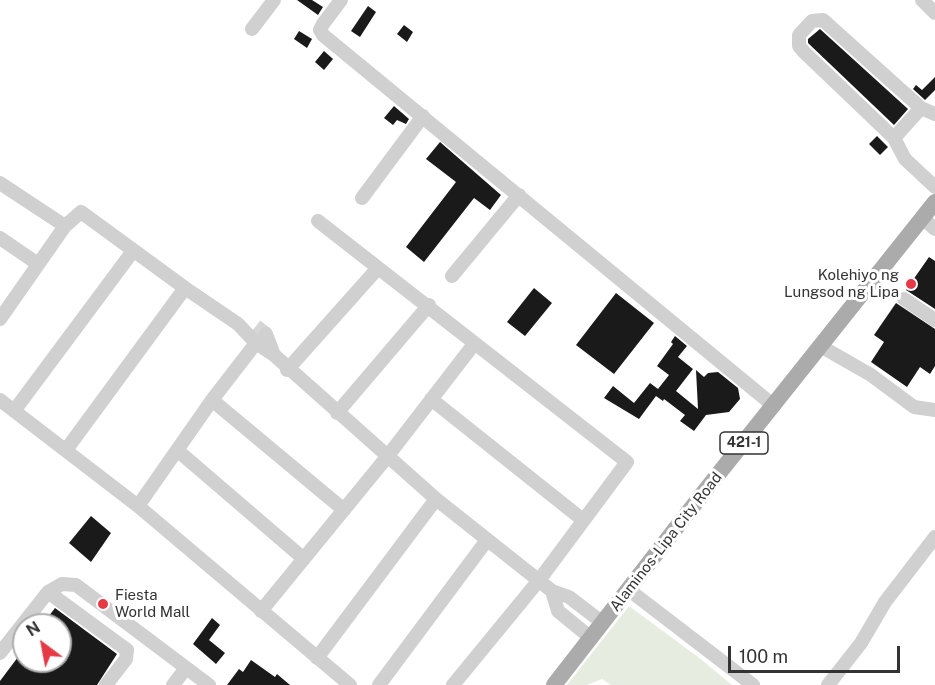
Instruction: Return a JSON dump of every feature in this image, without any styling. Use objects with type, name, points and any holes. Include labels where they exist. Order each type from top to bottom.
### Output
[{"type":"main road","name":"Alaminos-Lipa City Road","points":[[554,685],[704,492],[822,347],[929,224],[935,202]]},
{"type":"street","points":[[252,29],[273,0]]},
{"type":"street","points":[[341,0],[323,24],[320,30],[323,34],[774,406]]},
{"type":"street","points":[[922,0],[935,13]]},
{"type":"street","points":[[935,114],[921,108],[828,22],[818,19],[812,21],[799,35],[799,46],[804,52],[894,138],[905,159],[935,187]]},
{"type":"street","points":[[894,138],[921,108]]},
{"type":"street","points":[[362,198],[423,117]]},
{"type":"street","points":[[0,183],[65,226]]},
{"type":"street","points":[[452,276],[519,195]]},
{"type":"street","points":[[1,314],[65,226],[81,212],[185,288],[238,324],[259,334],[287,370],[436,499],[540,579],[552,591],[569,597],[603,623]]},
{"type":"street","points":[[318,221],[429,305],[474,344],[627,462],[540,579],[453,685]]},
{"type":"street","points":[[0,238],[38,264]]},
{"type":"street","points":[[14,411],[133,251]]},
{"type":"street","points":[[287,370],[378,268]]},
{"type":"street","points":[[66,450],[185,288]]},
{"type":"street","points":[[904,299],[935,320]]},
{"type":"street","points":[[337,413],[429,305]]},
{"type":"street","points":[[138,506],[259,334]]},
{"type":"street","points":[[261,611],[387,457],[474,344]]},
{"type":"street","points":[[822,347],[871,375],[914,407],[934,411]]},
{"type":"street","points":[[431,399],[583,520]]},
{"type":"street","points":[[0,400],[138,506],[350,685]]},
{"type":"street","points":[[212,400],[344,510]]},
{"type":"street","points":[[177,450],[303,559]]},
{"type":"street","points":[[317,657],[436,499]]},
{"type":"street","points":[[828,685],[861,643],[885,602],[935,537]]},
{"type":"street","points":[[379,685],[487,540]]},
{"type":"street","points":[[0,652],[48,592],[62,584],[76,585],[209,685]]},
{"type":"street","points":[[629,590],[753,685]]},
{"type":"street","points":[[552,591],[558,611],[591,638]]},
{"type":"street","points":[[48,592],[127,650],[126,659],[106,685]]},
{"type":"street","points":[[173,685],[186,668]]},
{"type":"shaded area","points":[[629,606],[732,685],[611,685],[602,679],[587,685],[567,685]]},
{"type":"building","points":[[297,0],[312,0],[323,7],[318,15]]},
{"type":"building","points":[[368,6],[376,12],[360,37],[351,31]]},
{"type":"building","points":[[404,25],[413,32],[407,42],[397,34]]},
{"type":"building","points":[[820,29],[908,109],[894,125],[808,43],[808,39]]},
{"type":"building","points":[[299,31],[312,39],[307,48],[294,39]]},
{"type":"building","points":[[324,51],[333,59],[324,70],[315,62]]},
{"type":"building","points":[[935,77],[935,90],[925,100],[913,89],[916,85],[922,90]]},
{"type":"building","points":[[394,106],[409,119],[406,124],[397,120],[393,125],[384,118]]},
{"type":"building","points":[[877,136],[888,147],[880,155],[869,144]]},
{"type":"building","points":[[440,142],[501,195],[490,210],[474,198],[424,262],[406,247],[456,182],[426,159]]},
{"type":"building","points":[[929,257],[935,261],[935,309],[906,290]]},
{"type":"building","points":[[534,288],[552,303],[525,336],[507,322]]},
{"type":"building","points":[[616,293],[654,323],[614,374],[576,345]]},
{"type":"building","points":[[896,303],[935,329],[935,366],[930,374],[920,367],[907,387],[871,362],[884,342],[874,335]]},
{"type":"building","points":[[675,336],[687,346],[678,357],[693,369],[676,391],[698,409],[696,370],[704,377],[708,373],[718,372],[738,388],[740,399],[729,412],[706,415],[694,431],[680,421],[685,415],[664,399],[663,401],[656,396],[639,419],[604,398],[613,386],[634,403],[650,383],[658,389],[669,375],[657,366],[673,344],[671,342]]},
{"type":"building","points":[[91,516],[111,533],[91,562],[69,543]]},
{"type":"building","points":[[55,608],[62,613],[51,613]]},
{"type":"building","points":[[212,618],[220,625],[209,640],[225,653],[216,664],[193,644]]},
{"type":"building","points":[[72,621],[117,654],[97,685],[0,685],[0,681],[12,665],[12,673],[72,673]]},
{"type":"building","points":[[251,660],[275,677],[277,674],[290,685],[227,685],[239,669],[243,672]]},
{"type":"tunnel","points":[[256,326],[266,334]]},
{"type":"place","name":"Kolehiyo ng Lungsod ng Lipa","points":[[911,284]]},
{"type":"place","name":"Fiesta World Mall","points":[[103,604]]}]
